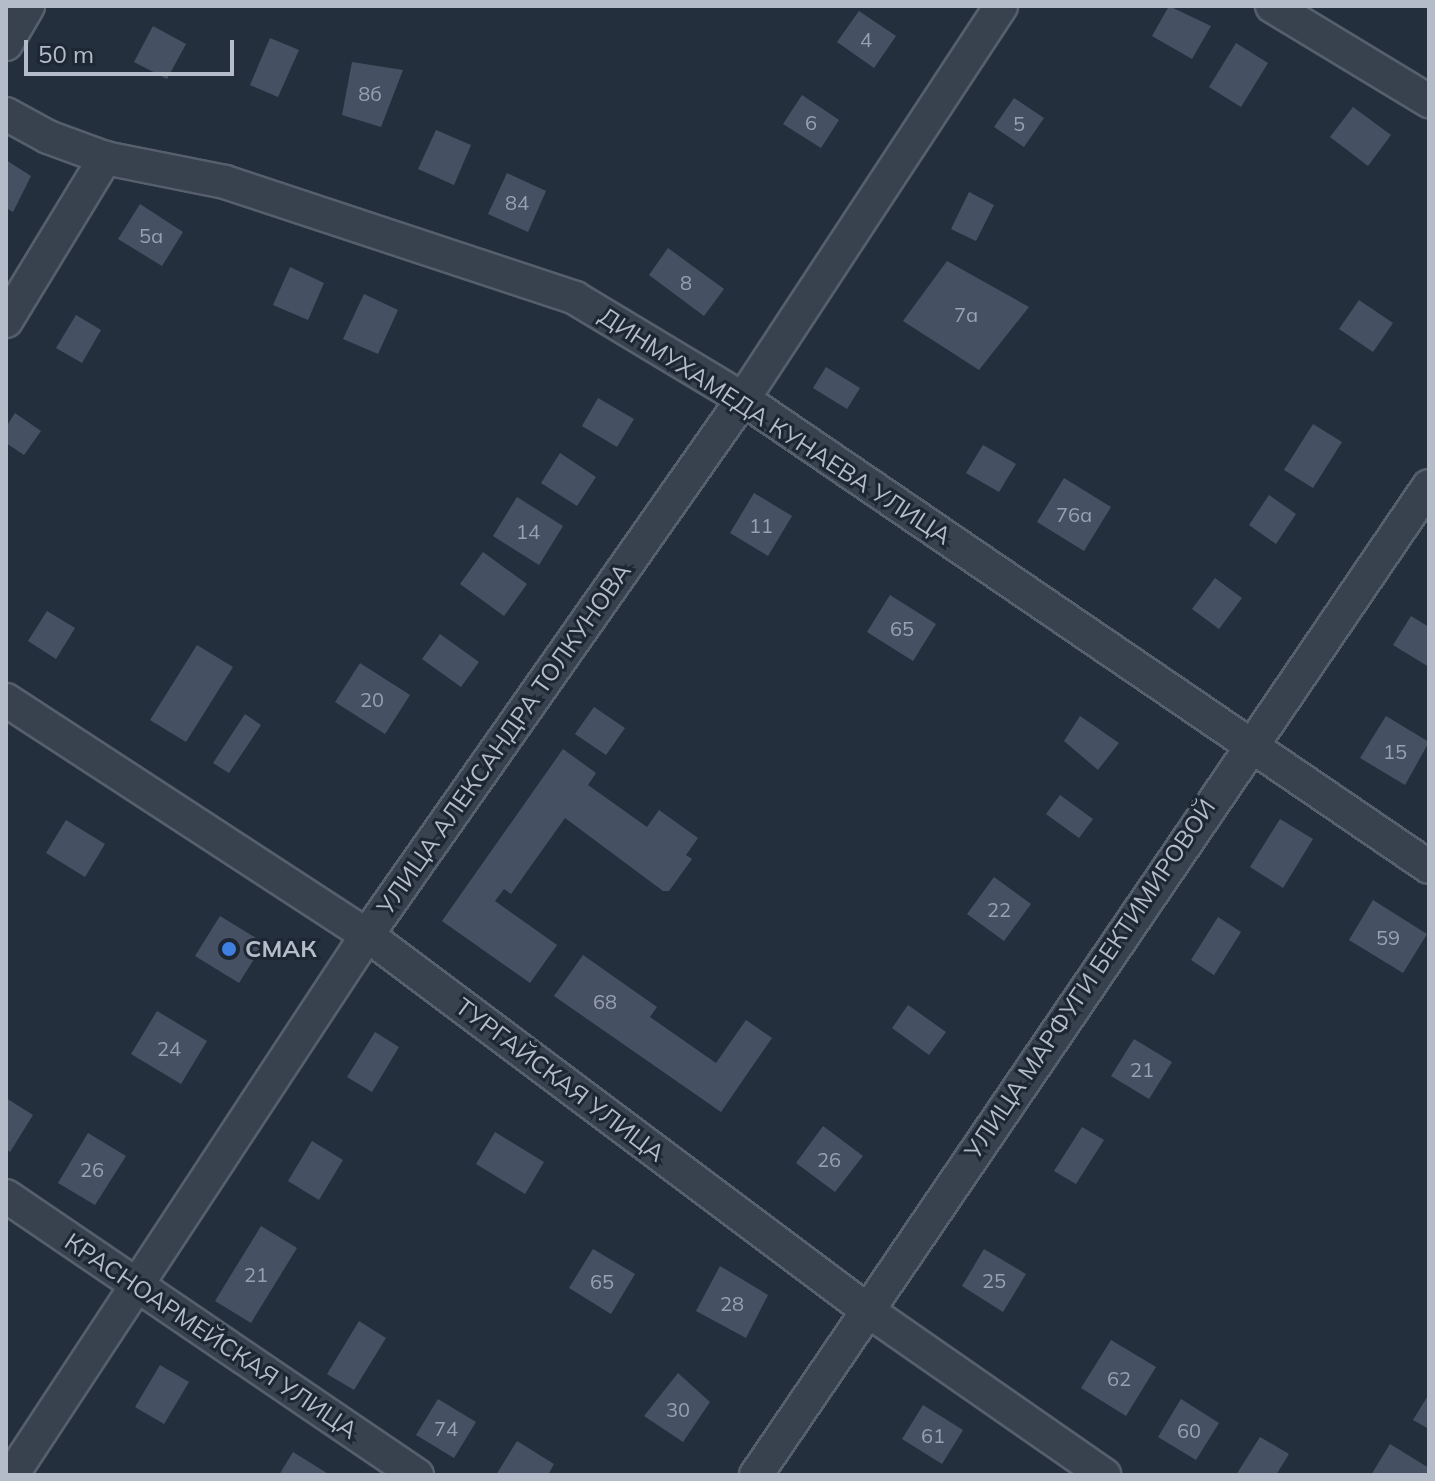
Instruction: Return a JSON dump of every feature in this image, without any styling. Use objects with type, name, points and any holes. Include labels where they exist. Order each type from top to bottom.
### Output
[{"type":"street","points":[[6,44],[28,6]]},
{"type":"street","name":"УЛИЦА АЛЕКСАНДРА ТОЛКУНОВА","points":[[12,1475],[367,935],[743,399],[1001,6]]},
{"type":"street","points":[[1272,6],[1429,101]]},
{"type":"street","name":"ДИНМУХАМЕДА КУНАЕВА УЛИЦА","points":[[6,114],[48,137],[105,158],[225,182],[575,298],[743,399],[1429,867]]},
{"type":"street","points":[[6,321],[105,158]]},
{"type":"street","name":"УЛИЦА МАРФУГИ БЕКТИМИРОВОЙ","points":[[756,1475],[1250,742],[1429,486]]},
{"type":"street","name":"ТУРГАЙСКАЯ УЛИЦА","points":[[6,700],[367,935],[867,1310],[1104,1475]]},
{"type":"street","name":"КРАСНОАРМЕЙСКАЯ УЛИЦА","points":[[6,1196],[417,1475]]},
{"type":"building","points":[[1169,6],[1211,26],[1192,59],[1152,36]]},
{"type":"building","points":[[859,11],[896,36],[874,68],[837,42]]},
{"type":"building","points":[[153,26],[186,44],[167,79],[134,62]]},
{"type":"building","points":[[270,38],[299,50],[278,97],[250,85]]},
{"type":"building","points":[[1236,43],[1268,63],[1241,107],[1209,87]]},
{"type":"building","points":[[352,62],[403,70],[381,127],[342,115]]},
{"type":"building","points":[[802,95],[839,120],[821,148],[783,124]]},
{"type":"building","points":[[1014,98],[1044,118],[1024,147],[994,127]]},
{"type":"building","points":[[1353,107],[1391,135],[1368,166],[1330,137]]},
{"type":"building","points":[[436,130],[471,145],[454,185],[418,169]]},
{"type":"building","points":[[6,160],[31,176],[13,212],[6,208]]},
{"type":"building","points":[[507,173],[546,191],[528,232],[488,214]]},
{"type":"building","points":[[969,192],[994,205],[976,241],[951,229]]},
{"type":"building","points":[[140,204],[183,232],[162,266],[118,239]]},
{"type":"building","points":[[668,248],[724,289],[704,316],[649,275]]},
{"type":"building","points":[[947,261],[1029,307],[979,370],[903,321]]},
{"type":"building","points":[[290,267],[324,283],[308,320],[273,305]]},
{"type":"building","points":[[364,294],[398,310],[378,354],[343,339]]},
{"type":"building","points":[[1359,300],[1393,323],[1373,352],[1339,329]]},
{"type":"building","points":[[76,315],[101,330],[82,363],[56,348]]},
{"type":"building","points":[[826,367],[860,388],[847,409],[813,388]]},
{"type":"building","points":[[598,398],[634,419],[617,447],[582,426]]},
{"type":"building","points":[[15,413],[41,431],[24,455],[6,443],[6,427]]},
{"type":"building","points":[[1313,424],[1342,442],[1313,488],[1284,470]]},
{"type":"building","points":[[983,445],[1016,464],[999,492],[966,473]]},
{"type":"building","points":[[560,453],[596,477],[577,506],[541,483]]},
{"type":"building","points":[[1064,478],[1111,507],[1084,551],[1037,522]]},
{"type":"building","points":[[754,493],[792,516],[768,556],[730,533]]},
{"type":"building","points":[[1269,495],[1296,514],[1276,544],[1249,525]]},
{"type":"building","points":[[517,497],[563,526],[539,565],[493,536]]},
{"type":"building","points":[[483,552],[527,584],[504,616],[460,584]]},
{"type":"building","points":[[1215,578],[1242,598],[1219,629],[1192,609]]},
{"type":"building","points":[[890,595],[936,624],[913,661],[867,632]]},
{"type":"building","points":[[47,611],[75,628],[56,659],[28,641]]},
{"type":"building","points":[[1411,616],[1429,627],[1429,667],[1393,645]]},
{"type":"building","points":[[440,634],[479,662],[461,687],[422,659]]},
{"type":"building","points":[[197,645],[233,667],[186,742],[150,720]]},
{"type":"building","points":[[360,663],[410,695],[385,734],[335,702]]},
{"type":"building","points":[[594,707],[625,728],[606,755],[575,734]]},
{"type":"building","points":[[245,714],[261,725],[229,773],[213,763]]},
{"type":"building","points":[[1080,716],[1119,743],[1098,770],[1064,741]]},
{"type":"building","points":[[1386,716],[1429,742],[1405,785],[1360,758]]},
{"type":"building","points":[[563,749],[596,773],[588,785],[647,827],[659,810],[698,838],[686,855],[692,859],[669,891],[663,891],[565,818],[511,894],[504,889],[495,901],[557,945],[530,983],[442,921]]},
{"type":"building","points":[[1060,795],[1093,819],[1079,838],[1046,814]]},
{"type":"building","points":[[1280,819],[1313,839],[1283,888],[1250,867]]},
{"type":"building","points":[[66,820],[105,844],[85,877],[46,853]]},
{"type":"building","points":[[994,877],[1031,904],[1004,941],[967,914]]},
{"type":"building","points":[[1373,900],[1427,934],[1403,973],[1349,940]]},
{"type":"building","name":"СМАК","points":[[220,916],[264,943],[239,983],[195,956]]},
{"type":"building","points":[[1218,917],[1241,932],[1214,975],[1191,960]]},
{"type":"building","points":[[583,955],[657,1007],[650,1017],[716,1063],[746,1020],[772,1038],[721,1112],[554,996]]},
{"type":"building","points":[[908,1005],[946,1032],[929,1055],[892,1028]]},
{"type":"building","points":[[157,1011],[207,1041],[181,1084],[131,1054]]},
{"type":"building","points":[[375,1032],[399,1047],[372,1092],[347,1077]]},
{"type":"building","points":[[1134,1039],[1172,1062],[1149,1099],[1111,1076]]},
{"type":"building","points":[[6,1098],[33,1115],[10,1152],[6,1149]]},
{"type":"building","points":[[823,1126],[863,1156],[835,1192],[796,1163]]},
{"type":"building","points":[[1082,1127],[1104,1140],[1076,1184],[1054,1171]]},
{"type":"building","points":[[495,1132],[544,1162],[525,1194],[476,1164]]},
{"type":"building","points":[[88,1133],[126,1156],[95,1205],[58,1183]]},
{"type":"building","points":[[312,1141],[343,1160],[319,1200],[288,1181]]},
{"type":"building","points":[[261,1226],[297,1248],[251,1323],[215,1301]]},
{"type":"building","points":[[593,1249],[635,1274],[611,1314],[569,1288]]},
{"type":"building","points":[[984,1249],[1026,1274],[1003,1312],[962,1286]]},
{"type":"building","points":[[720,1266],[768,1295],[746,1338],[696,1311]]},
{"type":"building","points":[[359,1321],[386,1338],[354,1390],[327,1374]]},
{"type":"building","points":[[1111,1340],[1156,1367],[1126,1416],[1081,1388]]},
{"type":"building","points":[[160,1365],[189,1382],[164,1424],[135,1407]]},
{"type":"building","points":[[678,1373],[710,1402],[683,1442],[644,1416]]},
{"type":"building","points":[[1429,1394],[1429,1429],[1413,1420]]},
{"type":"building","points":[[438,1399],[476,1422],[454,1458],[416,1435]]},
{"type":"building","points":[[1181,1399],[1219,1423],[1196,1460],[1158,1437]]},
{"type":"building","points":[[923,1405],[963,1430],[942,1464],[902,1439]]},
{"type":"building","points":[[1260,1437],[1289,1454],[1276,1475],[1236,1475]]},
{"type":"building","points":[[517,1441],[554,1464],[548,1475],[496,1475]]},
{"type":"building","points":[[1390,1444],[1429,1468],[1425,1475],[1371,1475]]},
{"type":"building","points":[[293,1452],[330,1475],[279,1475]]},
{"type":"place","name":"СМАК","points":[[229,949]]}]
